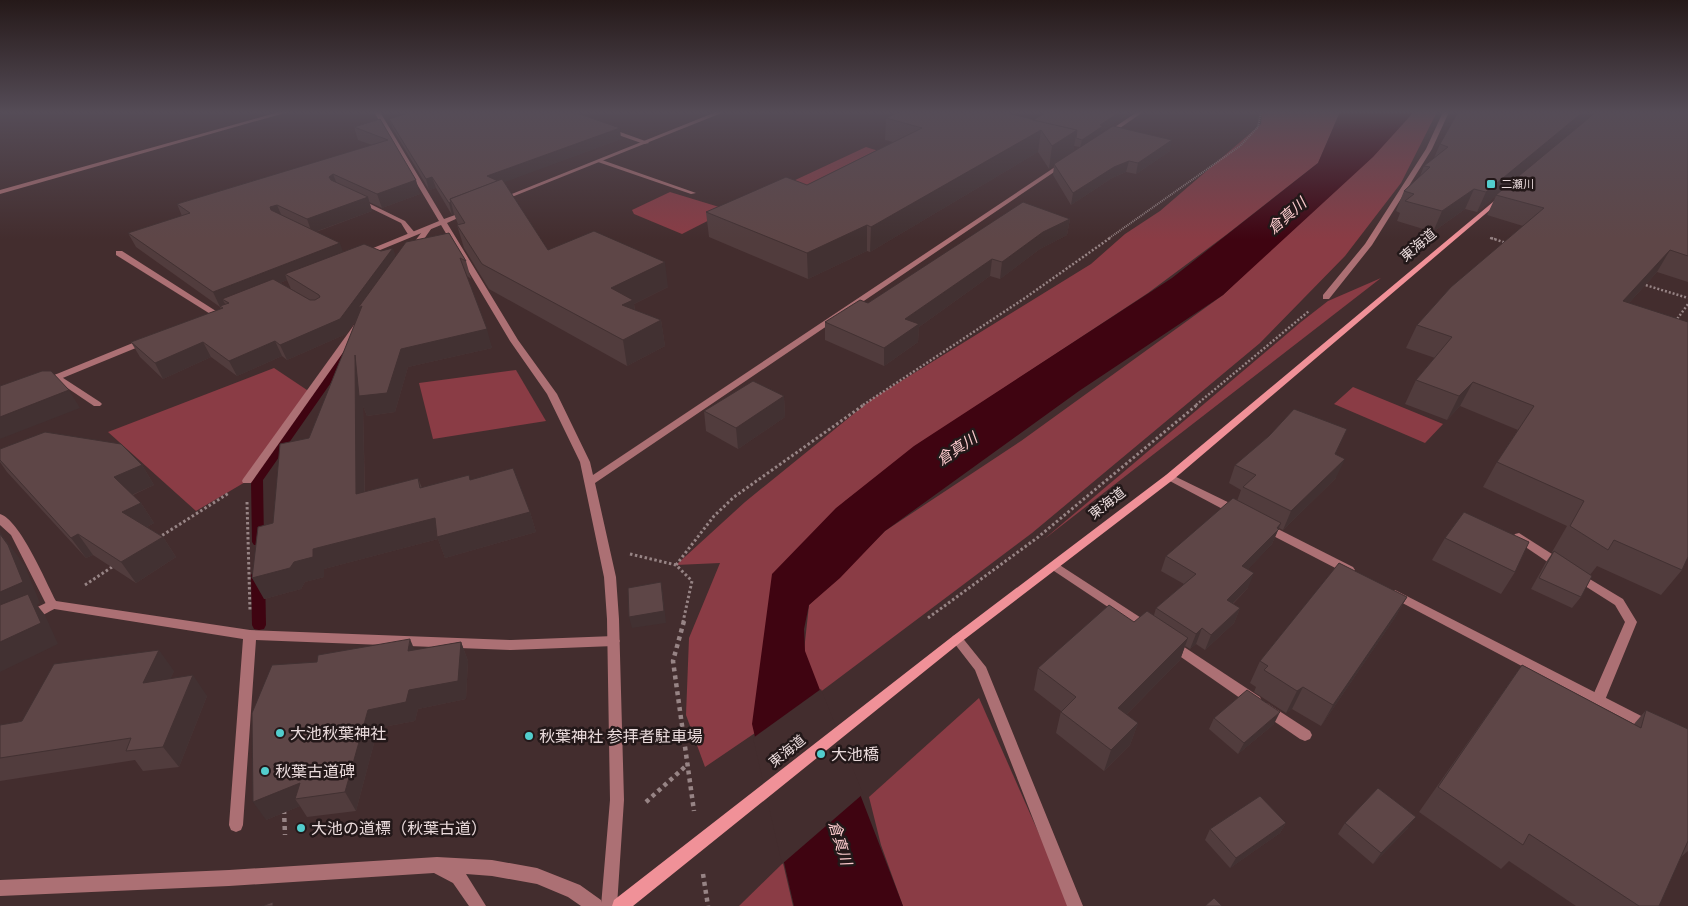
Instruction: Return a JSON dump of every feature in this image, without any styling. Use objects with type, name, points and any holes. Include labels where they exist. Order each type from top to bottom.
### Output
[{"type":"main road","name":"東海道","points":[[620,906],[930,660],[1170,477],[1512,189]]},
{"type":"street","points":[[0,192],[135,154]]},
{"type":"street","points":[[402,154],[514,341],[552,394],[585,462],[610,577],[614,642],[617,800],[609,906]]},
{"type":"street","points":[[489,204],[617,154]]},
{"type":"street","points":[[1326,297],[1368,245],[1427,154]]},
{"type":"street","points":[[589,482],[1075,156]]},
{"type":"street","points":[[600,161],[693,193]]},
{"type":"street","points":[[354,199],[402,222],[412,234]]},
{"type":"street","points":[[356,257],[480,208]]},
{"type":"street","points":[[404,260],[427,229]]},
{"type":"street","points":[[119,253],[215,313]]},
{"type":"street","points":[[206,317],[224,310]]},
{"type":"street","points":[[247,481],[365,316]]},
{"type":"street","points":[[33,386],[154,338]]},
{"type":"street","points":[[57,377],[97,404]]},
{"type":"street","points":[[1170,477],[1361,576]]},
{"type":"street","points":[[0,518],[15,533],[52,605]]},
{"type":"street","points":[[1519,537],[1619,602],[1631,622],[1598,700]]},
{"type":"street","points":[[1055,566],[1305,736]]},
{"type":"street","points":[[1388,590],[1655,730]]},
{"type":"street","points":[[18,620],[52,605],[250,635],[511,645],[614,642]]},
{"type":"street","points":[[236,824],[250,635]]},
{"type":"street","points":[[957,639],[980,667],[1075,906]]},
{"type":"street","points":[[0,888],[229,878],[437,866],[492,868],[537,876],[574,891],[595,906]]},
{"type":"street","points":[[437,866],[459,878],[478,906]]},
{"type":"path","points":[[676,565],[714,516],[734,497],[872,400],[1025,298],[1228,154]]},
{"type":"path","points":[[1490,238],[1509,243]]},
{"type":"path","points":[[1641,284],[1688,298]]},
{"type":"path","points":[[928,618],[1037,538],[1326,297]]},
{"type":"path","points":[[1673,325],[1688,304]]},
{"type":"path","points":[[150,543],[247,481]]},
{"type":"path","points":[[247,481],[250,635]]},
{"type":"path","points":[[603,548],[676,565],[692,581],[687,610],[673,661],[688,764],[646,802]]},
{"type":"path","points":[[52,605],[117,564]]},
{"type":"path","points":[[284,805],[285,835]]},
{"type":"shaded area","points":[[850,154],[889,154],[901,158],[827,194],[791,182]]},
{"type":"shaded area","points":[[1226,154],[1322,154],[1318,163],[1148,293],[954,421],[845,501],[755,733],[705,767],[686,715],[689,638],[720,563],[676,565],[745,502],[872,399],[1091,264],[1125,234],[1160,211]]},
{"type":"shaded area","points":[[1368,154],[1416,154],[1401,183],[1345,256],[1260,343],[1032,533],[819,693],[804,651],[809,605],[885,531],[1021,441],[1223,295]]},
{"type":"shaded area","points":[[670,192],[729,210],[682,234],[634,214],[632,210]]},
{"type":"shaded area","points":[[1381,278],[1043,540],[1328,301]]},
{"type":"shaded area","points":[[274,368],[310,392],[247,481],[196,511],[108,432]]},
{"type":"shaded area","points":[[516,370],[546,421],[433,439],[419,383]]},
{"type":"shaded area","points":[[1353,387],[1443,424],[1425,443],[1334,404]]},
{"type":"shaded area","points":[[979,698],[1071,906],[903,906],[881,845],[869,797]]},
{"type":"shaded area","points":[[783,863],[793,906],[739,906]]},
{"type":"water","name":"倉真川","points":[[1322,154],[1375,154],[1223,295],[1079,391],[885,531],[840,578],[809,605],[804,629],[805,651],[903,906],[794,906],[752,724],[772,574],[836,508],[914,446],[1172,278],[1318,163]]},
{"type":"pier","points":[[821,689],[863,794],[782,864],[753,738]]},
{"type":"building","points":[[341,154],[401,154],[416,180],[377,194],[333,174],[329,177],[331,180],[368,197],[307,219],[277,205],[270,207],[271,210],[340,243],[213,292],[128,233],[190,213],[177,204]]},
{"type":"building","points":[[411,154],[547,154],[487,176],[498,181],[450,199],[451,202],[449,203],[432,177],[426,179]]},
{"type":"building","points":[[869,154],[998,154],[871,227],[867,225],[807,253],[706,212],[786,177],[807,185]]},
{"type":"building","points":[[1069,154],[1151,154],[1138,163],[1129,161],[1114,167],[1073,193],[1054,164]]},
{"type":"building","points":[[1439,154],[1532,154],[1486,192],[1474,189],[1442,211],[1405,201],[1414,194],[1404,191],[1430,167],[1424,166]]},
{"type":"building","points":[[1545,154],[1688,154],[1688,256],[1670,250],[1623,301],[1688,322],[1688,557],[1682,570],[1614,540],[1608,550],[1570,526],[1584,501],[1497,462],[1534,406],[1473,382],[1459,396],[1416,380],[1452,337],[1417,325],[1451,287],[1544,208],[1496,195]]},
{"type":"building","points":[[502,179],[548,250],[594,231],[665,262],[611,288],[633,300],[622,305],[661,320],[623,340],[482,264],[457,225],[465,223],[450,199]]},
{"type":"building","points":[[1023,202],[1070,219],[1043,232],[1002,262],[992,259],[905,319],[919,324],[884,348],[825,322],[860,300],[868,303]]},
{"type":"building","points":[[449,233],[466,261],[460,258],[487,329],[401,349],[387,393],[359,396],[355,355],[356,494],[418,478],[420,488],[469,475],[470,480],[513,468],[530,512],[437,537],[435,518],[313,549],[313,557],[294,562],[290,568],[252,578],[258,527],[273,523],[280,444],[309,438],[362,306],[358,308],[406,242]]},
{"type":"building","points":[[364,244],[381,251],[393,248],[340,319],[280,345],[275,341],[229,361],[203,342],[155,363],[131,342],[223,308],[220,306],[229,303],[222,299],[273,279],[310,300],[315,300],[320,297],[319,295],[285,274]]},
{"type":"building","points":[[42,371],[51,371],[69,390],[0,417],[0,386]]},
{"type":"building","points":[[753,381],[784,396],[736,428],[704,411]]},
{"type":"building","points":[[1294,409],[1347,429],[1335,454],[1345,459],[1291,511],[1243,487],[1256,475],[1235,465],[1269,436]]},
{"type":"building","points":[[45,432],[121,444],[142,465],[114,477],[141,503],[122,512],[163,537],[121,562],[78,534],[71,538],[0,460],[0,449]]},
{"type":"building","points":[[1233,498],[1281,523],[1277,528],[1279,529],[1242,566],[1254,573],[1227,600],[1240,608],[1211,635],[1202,628],[1196,634],[1156,608],[1196,574],[1166,556]]},
{"type":"building","points":[[1464,512],[1529,542],[1515,572],[1445,538]]},
{"type":"building","points":[[0,534],[8,545],[23,582],[0,592]]},
{"type":"building","points":[[1554,551],[1592,576],[1581,597],[1539,578]]},
{"type":"building","points":[[1339,563],[1407,597],[1333,705],[1303,687],[1297,691],[1264,670],[1268,666],[1260,661]]},
{"type":"building","points":[[661,582],[664,611],[629,617],[628,588]]},
{"type":"building","points":[[28,594],[41,623],[0,642],[0,605]]},
{"type":"building","points":[[1109,605],[1134,622],[1147,611],[1188,638],[1118,708],[1138,723],[1111,750],[1061,712],[1076,697],[1038,668]]},
{"type":"building","points":[[410,639],[408,651],[461,642],[458,681],[409,690],[406,702],[368,710],[345,792],[295,799],[300,783],[253,802],[252,713],[272,665],[317,662],[318,655]]},
{"type":"building","points":[[159,650],[143,683],[193,675],[163,747],[126,751],[131,738],[0,758],[0,725],[22,721],[54,664]]},
{"type":"building","points":[[1522,665],[1641,728],[1646,710],[1688,729],[1688,841],[1659,906],[1639,906],[1529,834],[1523,845],[1438,787]]},
{"type":"building","points":[[1247,690],[1280,712],[1244,743],[1214,718]]},
{"type":"building","points":[[1378,788],[1416,817],[1381,853],[1345,823]]},
{"type":"building","points":[[1260,796],[1286,823],[1236,858],[1210,829]]},
{"type":"building","points":[[1214,898],[1222,906],[1205,906]]},
{"type":"building","points":[[273,902],[273,906],[262,906]]},
{"type":"waterway","points":[[258,542],[257,480],[346,354]]},
{"type":"waterway","points":[[258,575],[259,625]]},
{"type":"place","name":"二瀬川","points":[[1491,184]]},
{"type":"place","name":"大池秋葉神社","points":[[280,733]]},
{"type":"place","name":"秋葉神社 参拝者駐車場","points":[[529,736]]},
{"type":"place","name":"大池橋","points":[[821,754]]},
{"type":"place","name":"秋葉古道碑","points":[[265,771]]},
{"type":"place","name":"大池の道標（秋葉古道）","points":[[301,828]]}]
